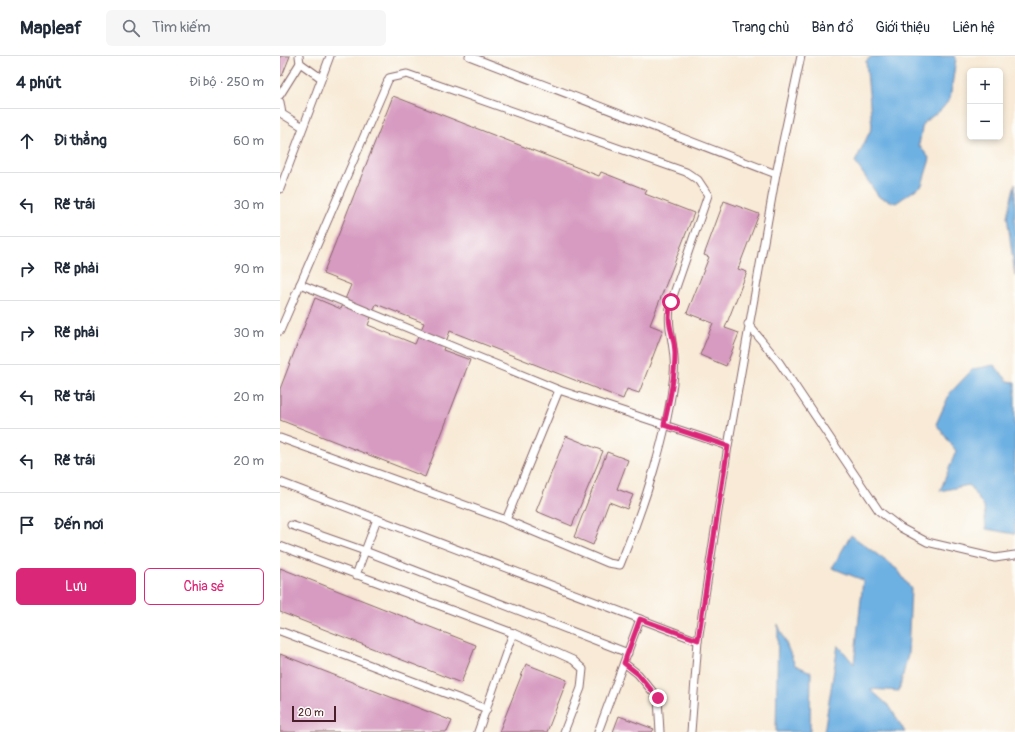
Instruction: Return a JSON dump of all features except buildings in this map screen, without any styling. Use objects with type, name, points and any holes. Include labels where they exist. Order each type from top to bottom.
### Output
[{"type":"lane","points":[[280,189],[330,56]]},
{"type":"lane","points":[[469,56],[776,174]]},
{"type":"lane","points":[[691,732],[698,640],[728,446],[748,324],[800,56]]},
{"type":"lane","points":[[280,95],[299,59],[321,78]]},
{"type":"lane","points":[[280,332],[388,78],[397,75],[408,74],[686,172],[698,180],[708,195],[668,316],[675,360],[674,375],[664,425],[650,480],[620,565],[608,563],[506,520],[280,438]]},
{"type":"lane","points":[[280,102],[282,114],[303,127]]},
{"type":"lane","points":[[300,284],[559,390],[728,446]]},
{"type":"lane","points":[[748,324],[779,362],[880,510],[901,528],[927,542],[995,558],[1015,555]]},
{"type":"lane","points":[[506,520],[559,390]]},
{"type":"lane","points":[[280,482],[698,640]]},
{"type":"lane","points":[[356,575],[377,519]]},
{"type":"lane","points":[[291,525],[365,551],[628,653]]},
{"type":"lane","points":[[280,546],[513,633],[572,660],[583,669],[581,688],[564,732]]},
{"type":"lane","points":[[598,732],[640,619]]},
{"type":"lane","points":[[280,631],[487,709]]},
{"type":"lane","points":[[478,732],[513,633]]},
{"type":"lane","points":[[624,663],[638,674],[658,698],[660,732]]},
{"type":"water","points":[[872,56],[954,56],[956,59],[950,99],[941,110],[923,123],[919,145],[930,159],[922,185],[896,203],[879,197],[855,162],[872,127],[866,61]]},
{"type":"water","points":[[1015,183],[1015,276],[1007,216]]},
{"type":"water","points":[[994,365],[1008,381],[1015,382],[1015,534],[986,529],[984,507],[969,485],[940,491],[956,451],[936,424],[950,393],[973,369]]},
{"type":"water","points":[[851,535],[898,570],[911,589],[908,654],[899,691],[870,689],[890,707],[905,732],[824,732],[838,645],[854,664],[863,580],[832,568]]},
{"type":"water","points":[[778,624],[795,665],[811,672],[810,732],[776,732]]},
{"type":"route","points":[[658,698],[649,685],[624,663],[640,619],[698,640],[728,446],[664,425],[674,375],[675,352],[668,316],[671,302]]}]
